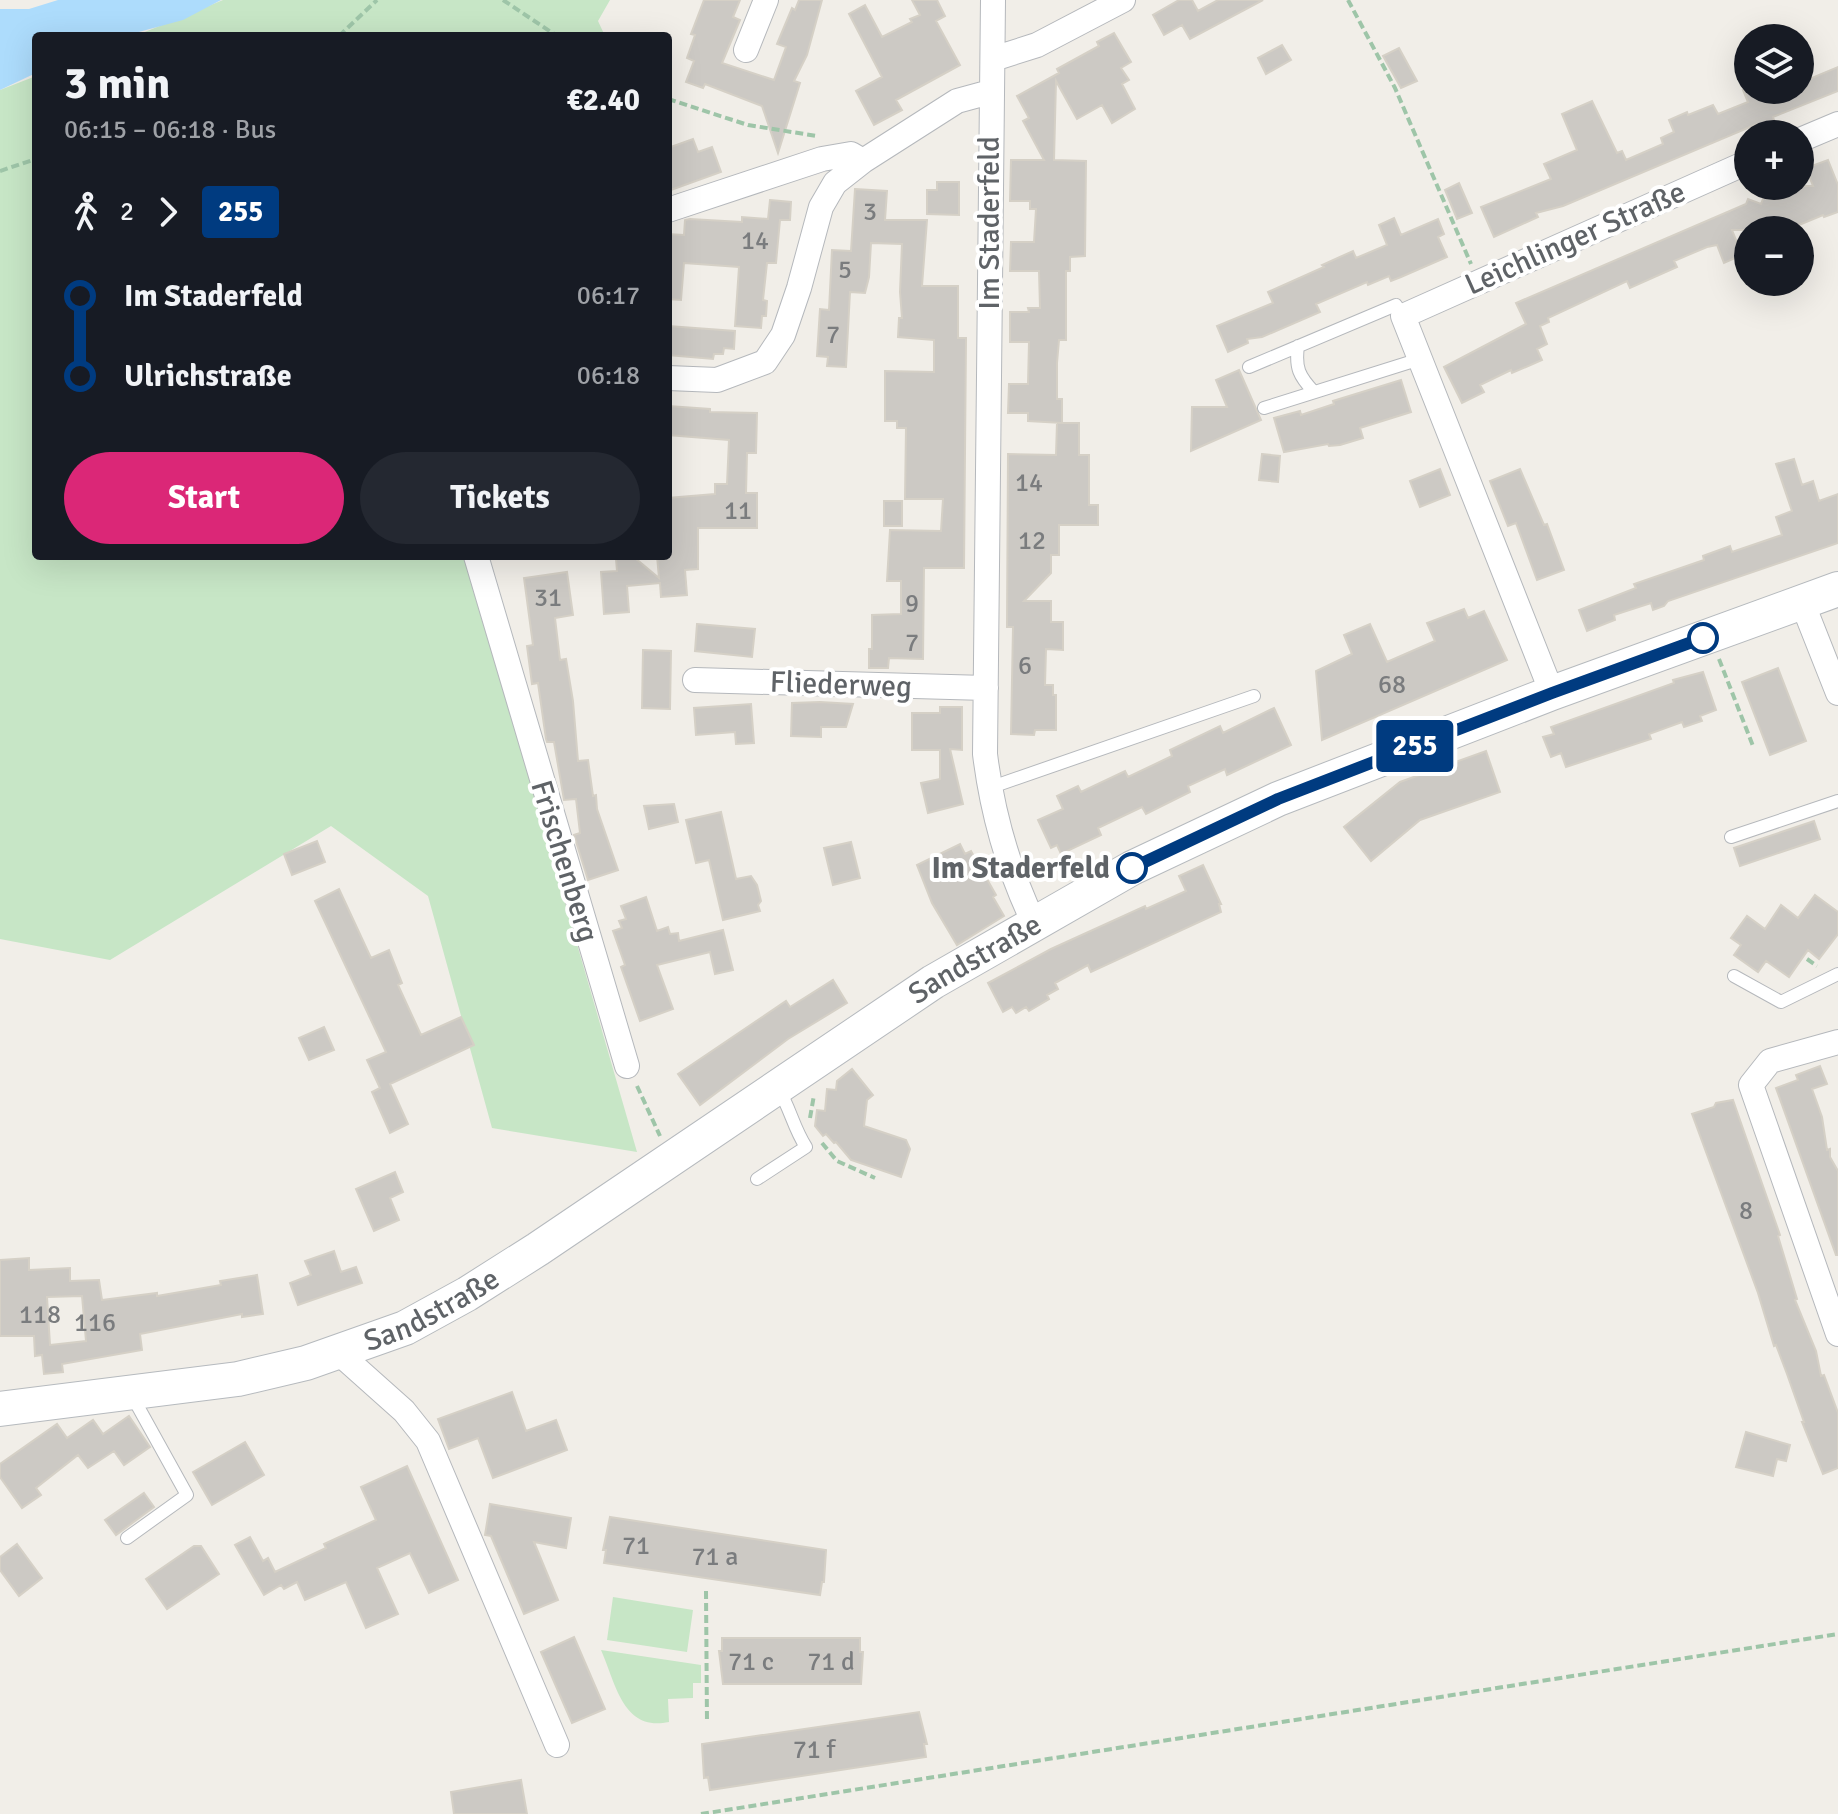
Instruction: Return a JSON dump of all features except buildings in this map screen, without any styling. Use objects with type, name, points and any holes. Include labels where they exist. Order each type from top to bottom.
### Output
[{"type":"street","points":[[746,50],[766,0]]},
{"type":"street","name":"Im Staderfeld","points":[[993,0],[985,754],[989,788],[1020,893],[1034,923]]},
{"type":"street","points":[[993,59],[1037,45],[1123,0]]},
{"type":"street","points":[[672,378],[717,380],[765,362],[783,335],[821,207],[835,183],[863,161],[957,101],[990,92]]},
{"type":"street","points":[[1814,134],[1838,124]]},
{"type":"street","points":[[672,209],[822,159],[851,154],[863,161]]},
{"type":"street","name":"Leichlinger Straße","points":[[1403,316],[1734,168]]},
{"type":"street","points":[[1403,316],[1552,693]]},
{"type":"street","name":"Frischenberg","points":[[477,560],[627,1066]]},
{"type":"street","name":"Sandstraße","points":[[0,1409],[238,1379],[339,1353],[405,1328],[467,1294],[933,982],[1132,868],[1278,799],[1552,693],[1838,589]]},
{"type":"street","points":[[1802,602],[1838,693]]},
{"type":"street","name":"Fliederweg","points":[[695,680],[986,688]]},
{"type":"street","points":[[1838,1042],[1770,1061],[1751,1085],[1838,1334]]},
{"type":"street","name":"Sandstraße","points":[[339,1353],[404,1411],[428,1441],[557,1745]]},
{"type":"lane","name":"Leichlinger Straße","points":[[1249,367],[1396,305],[1403,316]]},
{"type":"lane","points":[[1298,346],[1296,365],[1300,377],[1314,392]]},
{"type":"lane","points":[[1264,408],[1420,359]]},
{"type":"lane","points":[[989,788],[1254,696]]},
{"type":"lane","points":[[1731,837],[1838,801]]},
{"type":"lane","points":[[1734,976],[1781,1002],[1838,974]]},
{"type":"lane","points":[[757,1179],[806,1147],[796,1133],[789,1107],[777,1087]]},
{"type":"lane","points":[[127,1538],[187,1495],[131,1394]]},
{"type":"path","points":[[343,32],[377,0]]},
{"type":"path","points":[[503,0],[551,32]]},
{"type":"path","points":[[1348,0],[1395,88],[1478,281]]},
{"type":"path","points":[[672,100],[748,125],[823,137]]},
{"type":"path","points":[[0,171],[32,160]]},
{"type":"path","points":[[1710,635],[1753,746]]},
{"type":"path","points":[[627,1066],[671,1160]]},
{"type":"path","points":[[811,1130],[810,1111],[815,1093]]},
{"type":"path","points":[[820,1140],[837,1161],[875,1178]]},
{"type":"path","points":[[706,1591],[707,1723]]},
{"type":"path","points":[[701,1814],[1838,1634]]},
{"type":"green space","points":[[223,0],[610,0],[598,21],[603,32],[145,32]]},
{"type":"green space","points":[[32,78],[32,560],[466,560],[637,1152],[492,1128],[428,896],[331,826],[110,960],[0,939],[0,90]]},
{"type":"green space","points":[[613,1597],[693,1610],[687,1652],[607,1640]]},
{"type":"green space","points":[[601,1650],[701,1665],[701,1683],[693,1683],[693,1698],[668,1699],[669,1722],[641,1720],[623,1702]]},
{"type":"water","points":[[58,0],[221,0],[183,20],[139,32],[32,32],[32,75],[0,90],[0,9],[29,9]]},
{"type":"bus line","name":"255","points":[[1132,868],[1278,799],[1703,638]]},
{"type":"place","name":"Im Staderfeld","points":[[1132,868]]}]
